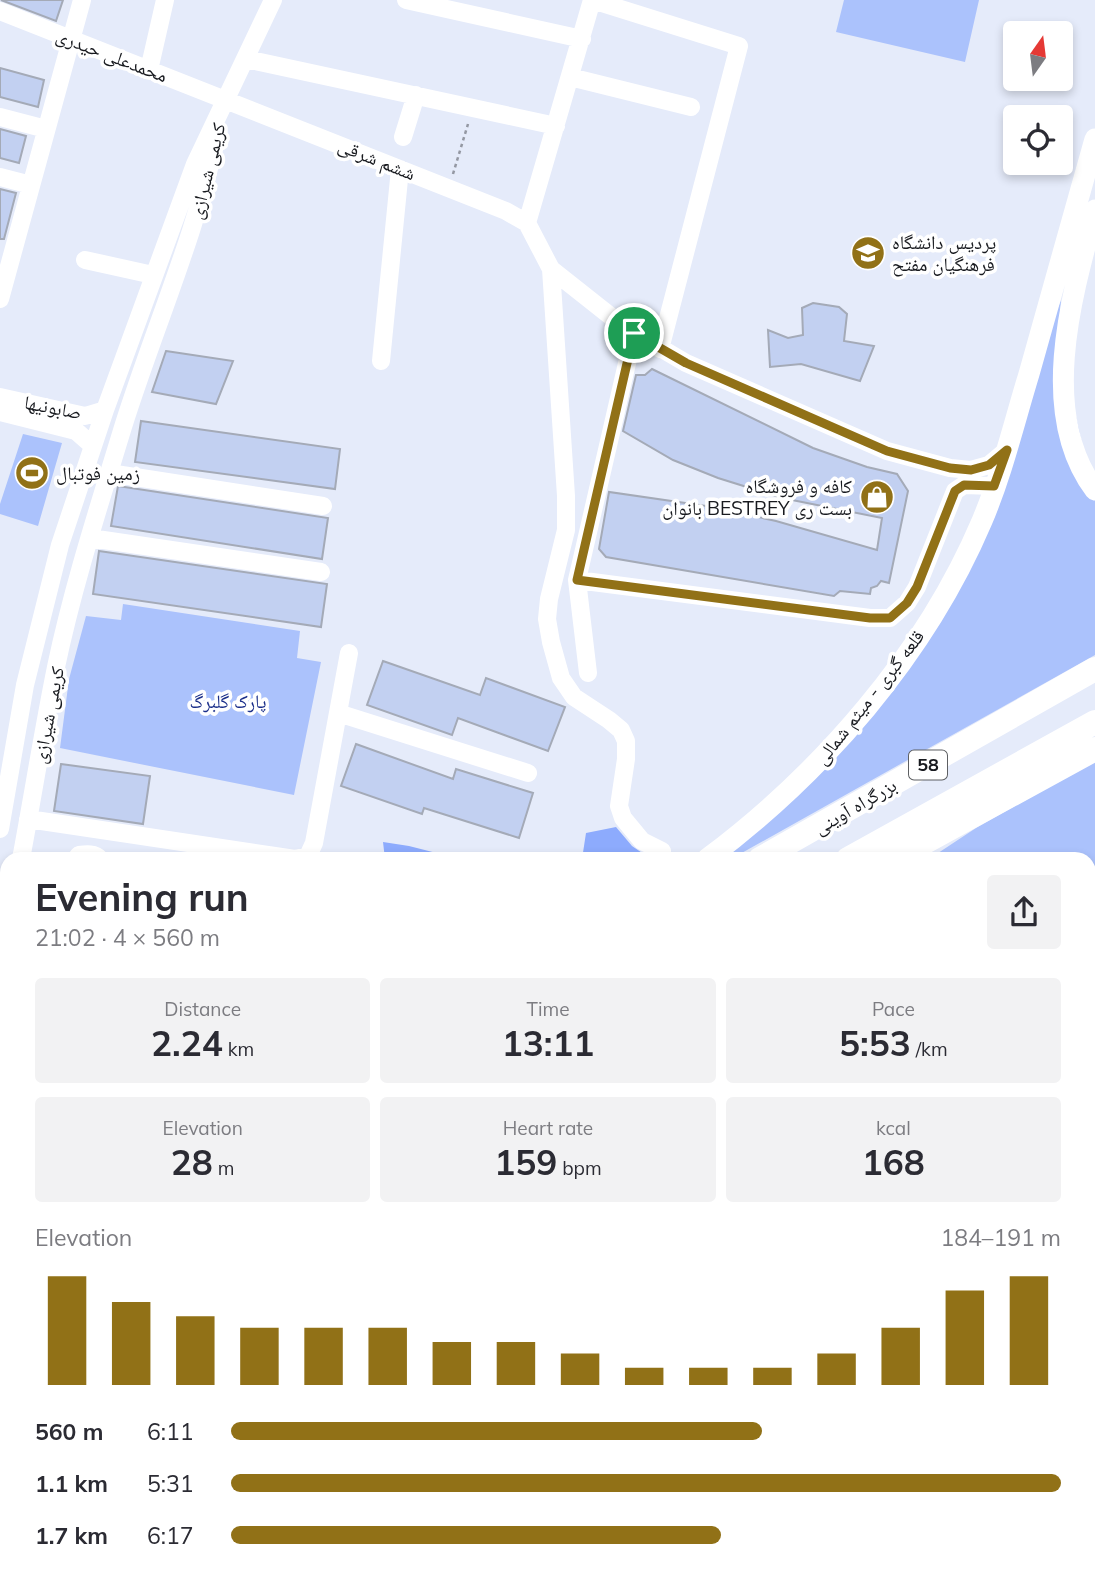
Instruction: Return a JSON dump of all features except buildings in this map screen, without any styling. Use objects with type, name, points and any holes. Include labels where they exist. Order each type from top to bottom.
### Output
[{"type":"highway","name":"بزرگراه آوینی","points":[[772,852],[1095,669]]},
{"type":"highway","name":"58","points":[[861,852],[1095,722]]},
{"type":"highway","points":[[907,852],[1095,750]]},
{"type":"main road","name":"قلعه گبری - میثم شمالی","points":[[1095,139],[1065,283],[1065,415],[1072,448],[1086,478],[1095,489]]},
{"type":"main road","name":"قلعه گبری - میثم شمالی","points":[[716,852],[814,767],[894,670],[939,604],[982,520],[1065,283],[1095,210]]},
{"type":"main road","points":[[930,852],[982,812]]},
{"type":"street","points":[[0,299],[7,248],[31,185],[82,0]]},
{"type":"street","points":[[149,70],[165,0]]},
{"type":"street","points":[[225,99],[273,0]]},
{"type":"street","points":[[406,0],[582,39]]},
{"type":"street","points":[[660,349],[738,46],[592,1],[527,223],[551,269],[561,384],[566,530],[549,599],[547,619],[561,678],[574,697],[609,719],[621,730],[626,741],[619,806],[623,818],[642,841],[662,850]]},
{"type":"street","name":"محمدعلی حیدری","points":[[0,11],[225,99]]},
{"type":"street","points":[[246,59],[556,126]]},
{"type":"street","points":[[570,77],[691,107]]},
{"type":"street","points":[[402,137],[416,95]]},
{"type":"street","name":"ششم شرقی","points":[[225,99],[506,211],[527,223]]},
{"type":"street","name":"کریمی شیرازی","points":[[0,829],[25,685],[60,545],[105,410],[194,164],[225,99]]},
{"type":"street","name":"کریمی شیرازی","points":[[21,852],[57,665],[90,538],[109,473],[207,182],[225,99]]},
{"type":"street","points":[[0,117],[46,129]]},
{"type":"street","points":[[381,361],[400,169]]},
{"type":"street","points":[[0,177],[31,185]]},
{"type":"street","points":[[85,260],[153,275]]},
{"type":"street","points":[[551,269],[634,333],[660,349],[699,369],[887,451],[950,468],[971,470],[989,465],[1007,450]]},
{"type":"street","points":[[588,673],[577,580],[634,333]]},
{"type":"street","name":"صابونیها","points":[[0,397],[54,417],[93,446]]},
{"type":"street","name":"صابونیها","points":[[0,412],[54,417],[85,416],[105,410]]},
{"type":"street","points":[[109,473],[323,506]]},
{"type":"street","points":[[577,580],[870,618],[890,618],[907,603],[917,587],[955,491],[964,485],[994,486]]},
{"type":"street","points":[[90,538],[321,572]]},
{"type":"street","points":[[310,852],[314,843],[349,653]]},
{"type":"street","points":[[338,713],[528,773]]},
{"type":"street","points":[[18,725],[45,730]]},
{"type":"street","points":[[28,819],[248,852]]},
{"type":"path","points":[[449,188],[473,107]]},
{"type":"green space","points":[[844,0],[979,0],[965,62],[836,32]]},
{"type":"green space","points":[[1061,300],[1058,338],[1095,500],[1095,655],[743,852],[724,852],[920,651]]},
{"type":"green space","name":"زمین فوتبال","points":[[23,434],[62,443],[38,526],[0,514],[0,504]]},
{"type":"green space","name":"پارک گلبرگ","points":[[123,604],[300,631],[297,658],[321,662],[294,795],[60,748],[69,679],[86,616],[121,620]]},
{"type":"green space","points":[[1095,761],[1095,852],[940,852],[976,828]]},
{"type":"shaded area","points":[[616,827],[641,852],[583,852],[586,833]]},
{"type":"shaded area","points":[[383,842],[433,852],[384,852]]},
{"type":"place","name":"پردیس دانشگاه فرهنگیان مفتح","points":[[868,253]]},
{"type":"place","name":"زمین فوتبال","points":[[32,473]]},
{"type":"place","name":"کافه و فروشگاه بانوان BESTREY بست ری","points":[[877,497]]},
{"type":"route","points":[[634,333],[686,363],[887,451],[950,468],[971,470],[989,465],[1007,450],[994,486],[964,485],[955,491],[917,587],[907,603],[890,618],[870,618],[577,580],[634,333]]}]
